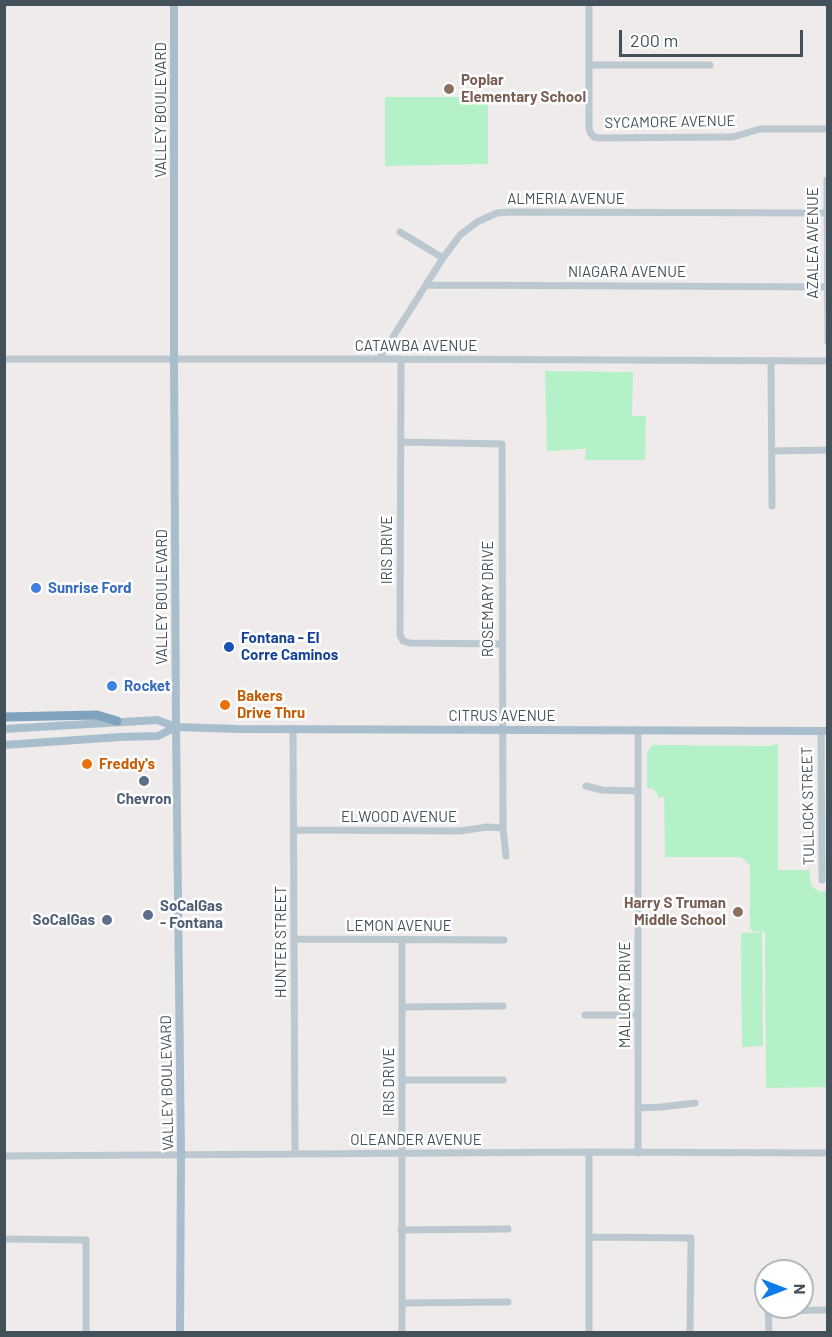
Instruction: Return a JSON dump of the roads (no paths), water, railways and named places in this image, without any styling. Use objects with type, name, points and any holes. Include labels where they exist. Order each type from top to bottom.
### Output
[{"type":"highway","points":[[4,717],[97,715],[117,722]]},
{"type":"main road","name":"VALLEY BOULEVARD","points":[[174,4],[176,727],[181,1154],[180,1332]]},
{"type":"main road","name":"CITRUS AVENUE","points":[[4,729],[157,720],[176,727],[238,729],[824,731]]},
{"type":"main road","name":"CITRUS AVENUE","points":[[4,745],[158,736],[176,727]]},
{"type":"street","points":[[589,4],[589,65],[710,64]]},
{"type":"street","name":"SYCAMORE AVENUE","points":[[589,65],[590,128],[592,135],[599,138],[734,137],[760,129],[828,129]]},
{"type":"street","name":"AZALEA AVENUE","points":[[827,180],[828,342]]},
{"type":"street","name":"ALMERIA AVENUE","points":[[379,359],[443,258],[460,236],[470,226],[497,213],[826,213]]},
{"type":"street","points":[[400,232],[443,258]]},
{"type":"street","name":"NIAGARA AVENUE","points":[[427,285],[827,287]]},
{"type":"street","name":"CATAWBA AVENUE","points":[[4,359],[828,361]]},
{"type":"street","name":"IRIS DRIVE","points":[[401,359],[400,635],[403,641],[410,644],[502,644]]},
{"type":"street","points":[[771,362],[772,506]]},
{"type":"street","name":"ROSEMARY DRIVE","points":[[401,442],[502,444],[502,730],[503,828],[506,856]]},
{"type":"street","points":[[772,451],[828,450]]},
{"type":"street","name":"HUNTER STREET","points":[[293,729],[295,1154]]},
{"type":"street","name":"MALLORY DRIVE","points":[[638,730],[638,1153]]},
{"type":"street","name":"TULLOCK STREET","points":[[822,880],[824,731]]},
{"type":"street","points":[[586,786],[602,790],[638,791]]},
{"type":"street","name":"ELWOOD AVENUE","points":[[294,830],[459,831],[487,827],[503,828]]},
{"type":"street","name":"LEMON AVENUE","points":[[294,939],[504,940]]},
{"type":"street","name":"IRIS DRIVE","points":[[402,940],[402,1332]]},
{"type":"street","points":[[402,1007],[503,1006]]},
{"type":"street","points":[[585,1015],[638,1015]]},
{"type":"street","points":[[403,1080],[503,1080]]},
{"type":"street","points":[[638,1108],[695,1103]]},
{"type":"street","points":[[589,1152],[589,1332]]},
{"type":"street","name":"OLEANDER AVENUE","points":[[4,1156],[589,1152],[828,1153]]},
{"type":"street","points":[[401,1230],[508,1228]]},
{"type":"street","points":[[589,1237],[691,1238],[690,1332]]},
{"type":"street","points":[[4,1239],[86,1240],[86,1332]]},
{"type":"street","points":[[402,1303],[508,1302]]},
{"type":"place","name":"Poplar Elementary School","points":[[449,89]]},
{"type":"place","name":"Sunrise Ford","points":[[36,588]]},
{"type":"place","name":"Fontana - El Corre Caminos","points":[[229,647]]},
{"type":"place","name":"Rocket","points":[[112,686]]},
{"type":"place","name":"Bakers Drive Thru","points":[[225,705]]},
{"type":"place","name":"Freddy's","points":[[87,764]]},
{"type":"place","name":"Chevron","points":[[144,781]]},
{"type":"place","name":"Harry S Truman Middle School","points":[[738,912]]},
{"type":"place","name":"SoCalGas - Fontana","points":[[148,915]]},
{"type":"place","name":"SoCalGas","points":[[107,920]]}]
